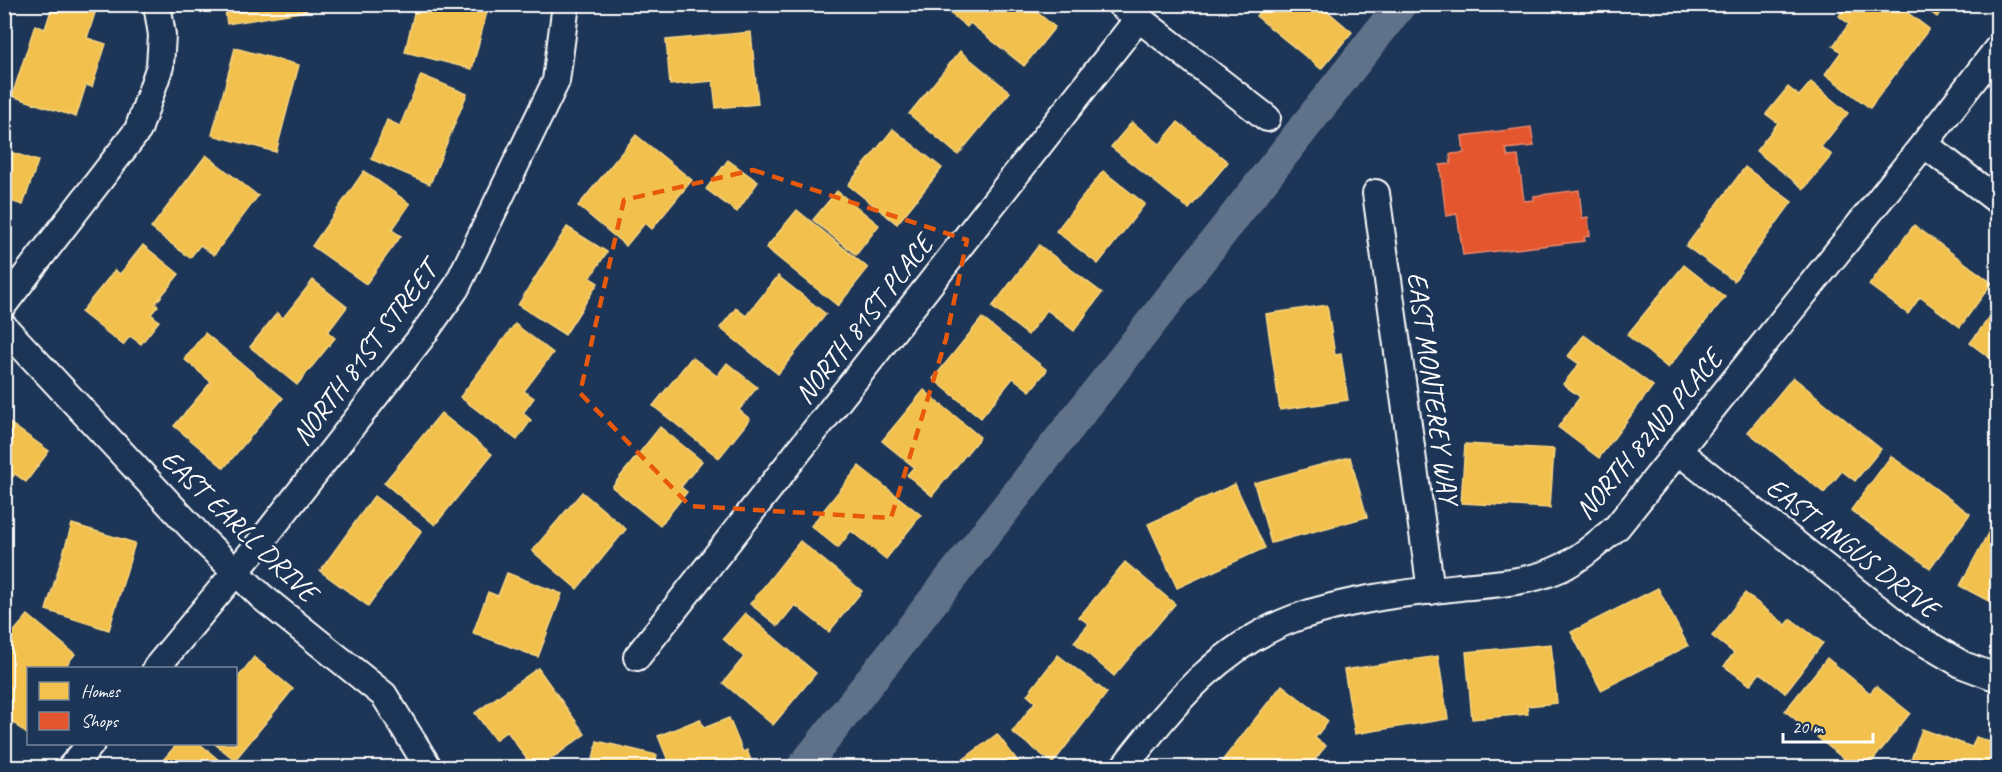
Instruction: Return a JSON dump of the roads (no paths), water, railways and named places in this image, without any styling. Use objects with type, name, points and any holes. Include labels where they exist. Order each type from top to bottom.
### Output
[{"type":"street","points":[[4,303],[138,130],[160,66],[162,35],[157,4]]},
{"type":"street","name":"NORTH 81ST STREET","points":[[158,667],[236,572],[420,339],[456,288],[556,81],[566,4]]},
{"type":"street","points":[[1129,12],[1267,118]]},
{"type":"street","name":"NORTH 81ST PLACE","points":[[638,657],[1129,12]]},
{"type":"street","name":"NORTH 82ND PLACE","points":[[1123,768],[1176,701],[1210,667],[1248,641],[1294,618],[1353,602],[1513,582],[1555,571],[1591,549],[1617,527],[1924,144],[1998,48]]},
{"type":"street","points":[[1924,144],[1998,201]]},
{"type":"street","name":"EAST MONTEREY WAY","points":[[1376,193],[1431,591]]},
{"type":"street","name":"EAST EARLL DRIVE","points":[[4,327],[205,542],[262,597],[384,695],[429,768]]},
{"type":"street","name":"EAST ANGUS DRIVE","points":[[1678,451],[1910,633],[1963,665],[1998,678]]},
{"type":"street","points":[[70,768],[90,745]]},
{"type":"waterway","points":[[802,768],[1401,4]]}]
